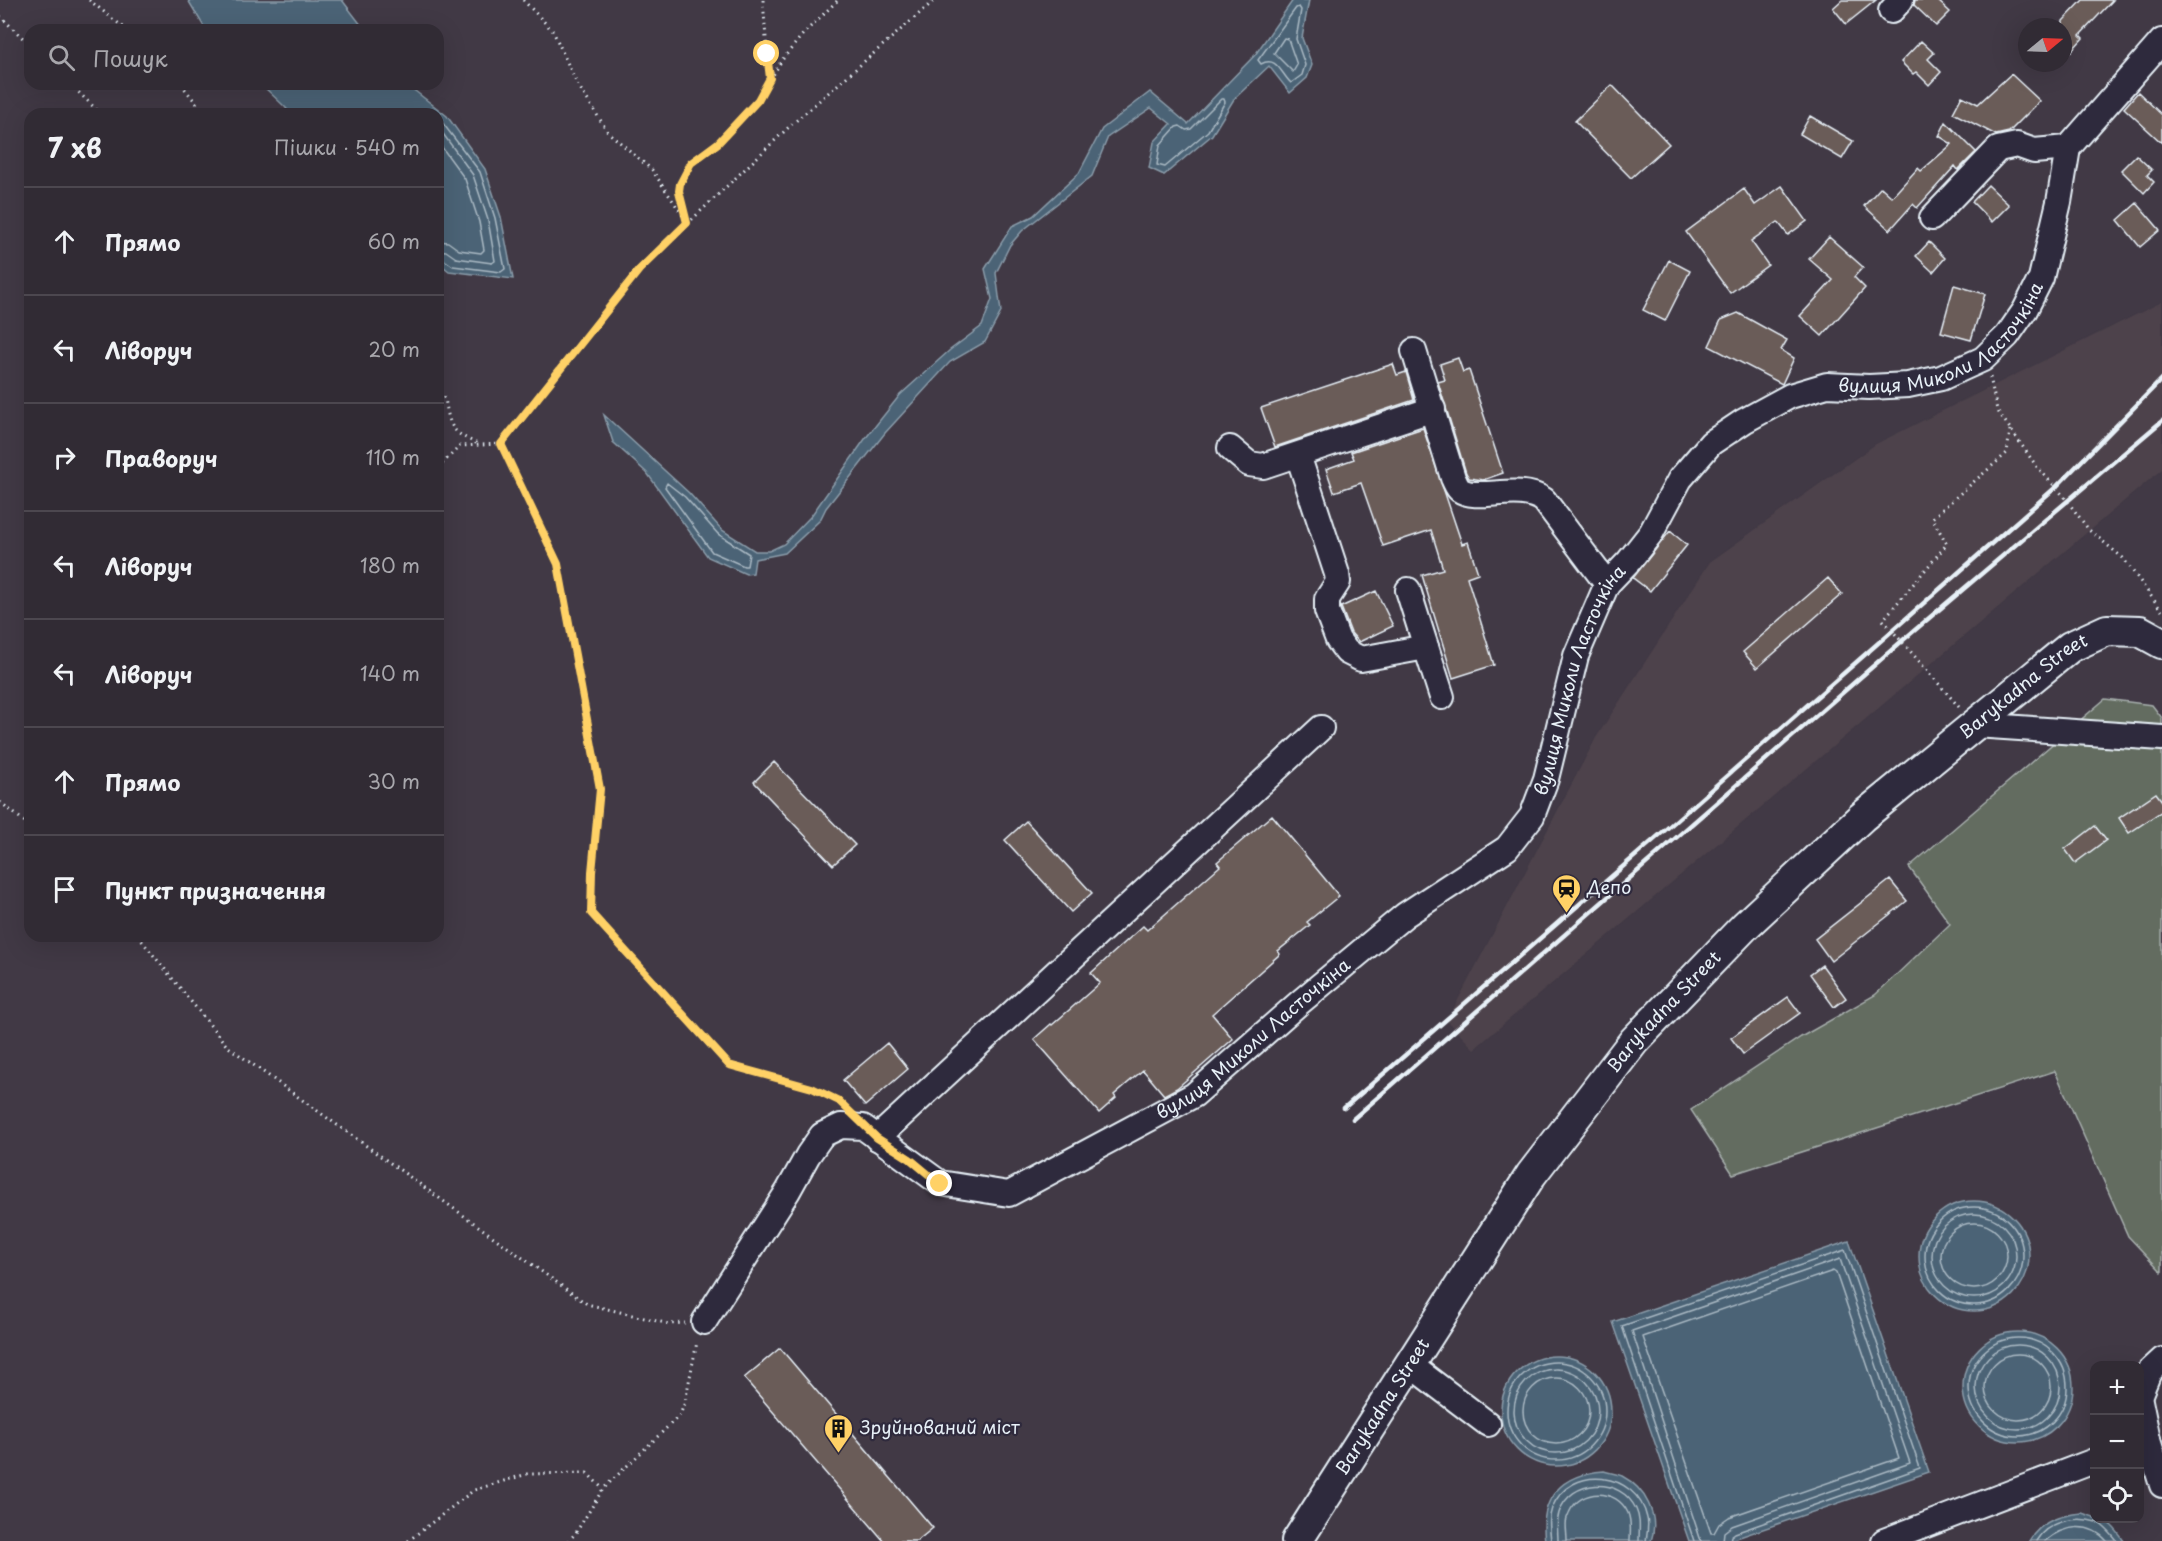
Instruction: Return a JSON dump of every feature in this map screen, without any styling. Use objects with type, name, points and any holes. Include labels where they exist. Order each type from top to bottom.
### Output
[{"type":"main road","name":"Barykadna Street","points":[[1297,1541],[1532,1174],[1634,1041],[1745,926],[1862,817],[2070,647],[2107,630],[2140,631],[2162,643]]},
{"type":"street","points":[[1932,218],[1998,149],[2017,145],[2034,151],[2068,148],[2162,41]]},
{"type":"street","name":"вулиця Миколи Ласточкіна","points":[[870,1132],[910,1159],[940,1184],[1009,1194],[1194,1095],[1299,1003],[1405,915],[1507,848],[1532,816],[1546,779],[1576,656],[1607,584],[1629,561],[1651,532],[1680,479],[1711,443],[1790,396],[1827,385],[1869,387],[1908,385],[1941,378],[1983,359],[2007,336],[2025,310],[2041,278],[2059,202],[2068,148]]},
{"type":"street","points":[[1414,351],[1453,478],[1460,490],[1469,494],[1526,492],[1544,500],[1607,584]]},
{"type":"street","points":[[1230,448],[1249,464],[1263,466],[1433,409]]},
{"type":"street","points":[[1298,455],[1337,574],[1338,582],[1327,599],[1327,611],[1338,640],[1347,652],[1361,659],[1426,646]]},
{"type":"street","points":[[1408,590],[1442,697]]},
{"type":"street","points":[[1976,725],[2162,738]]},
{"type":"street","points":[[704,1322],[788,1191],[807,1155],[822,1135],[841,1126],[870,1132],[1321,728]]},
{"type":"street","points":[[2144,1384],[2150,1371],[2162,1360]]},
{"type":"street","points":[[1409,1364],[1488,1424]]},
{"type":"street","points":[[2144,1442],[2162,1485]]},
{"type":"street","points":[[1884,1541],[2090,1463]]},
{"type":"path","points":[[89,0],[119,24]]},
{"type":"path","points":[[523,0],[553,31],[576,82],[608,132],[652,170],[687,223]]},
{"type":"path","points":[[763,0],[770,78]]},
{"type":"path","points":[[687,223],[679,191],[680,184],[691,163],[718,143],[758,100],[770,78],[804,33],[838,0]]},
{"type":"path","points":[[444,462],[460,446],[501,444],[639,270],[790,126],[935,0]]},
{"type":"path","points":[[0,16],[24,39]]},
{"type":"path","points":[[76,90],[95,108]]},
{"type":"path","points":[[186,90],[200,108]]},
{"type":"path","points":[[1983,359],[1993,386],[1997,410],[2010,430],[2089,530],[2123,558],[2162,611]]},
{"type":"path","points":[[444,397],[448,417],[458,434],[480,445]]},
{"type":"path","points":[[1976,725],[1883,620],[1947,544],[1932,519],[2007,453],[2010,430]]},
{"type":"path","points":[[501,444],[558,564],[600,789],[592,872],[591,913],[729,1065],[812,1088],[839,1101],[870,1132]]},
{"type":"path","points":[[0,802],[24,821]]},
{"type":"path","points":[[143,942],[227,1046],[587,1304],[669,1324],[704,1322],[698,1338],[686,1402],[680,1416],[603,1489],[568,1541]]},
{"type":"path","points":[[408,1541],[474,1490],[527,1474],[587,1473],[603,1489]]},
{"type":"shaded area","points":[[2162,302],[2162,469],[1474,1049],[1447,1021],[1596,738],[1710,562],[1876,444]]},
{"type":"green space","points":[[2105,699],[2152,705],[2162,718],[2162,1272],[2128,1236],[2055,1071],[1733,1174],[1691,1110],[1801,1037],[1875,995],[1950,924],[1909,867]]},
{"type":"water","points":[[188,0],[342,0],[360,24],[202,24]]},
{"type":"water","points":[[1293,0],[1309,0],[1302,38],[1312,65],[1307,78],[1290,93],[1269,66],[1234,99],[1212,135],[1164,175],[1149,168],[1154,142],[1171,124],[1151,108],[1108,137],[1092,176],[1022,231],[1010,245],[996,273],[1001,312],[985,342],[950,362],[885,433],[826,508],[820,520],[785,553],[755,559],[753,573],[746,574],[708,557],[647,473],[613,442],[604,415],[689,493],[722,530],[755,551],[769,551],[784,544],[811,516],[865,439],[900,395],[950,350],[982,326],[992,299],[985,269],[1012,226],[1033,216],[1079,173],[1102,129],[1150,92],[1188,124],[1255,55]]},
{"type":"water","points":[[267,90],[414,90],[437,108],[286,108]]},
{"type":"water","points":[[444,114],[485,169],[501,217],[513,279],[449,271],[444,267]]},
{"type":"water","points":[[1974,1201],[1995,1205],[2013,1217],[2025,1235],[2029,1256],[2025,1277],[2013,1295],[1995,1307],[1974,1311],[1953,1307],[1935,1295],[1923,1277],[1919,1256],[1923,1235],[1935,1217],[1953,1205]]},
{"type":"water","points":[[1849,1241],[1929,1472],[1728,1541],[1689,1541],[1613,1322]]},
{"type":"water","points":[[2018,1332],[2039,1336],[2057,1348],[2069,1366],[2073,1387],[2069,1408],[2057,1426],[2039,1438],[2018,1442],[1997,1438],[1979,1426],[1967,1408],[1963,1387],[1967,1366],[1979,1348],[1997,1336]]},
{"type":"water","points":[[1556,1356],[1577,1360],[1595,1372],[1607,1390],[1611,1411],[1607,1432],[1595,1450],[1577,1462],[1556,1466],[1535,1462],[1517,1450],[1505,1432],[1501,1411],[1505,1390],[1517,1372],[1535,1360]]},
{"type":"water","points":[[1604,1471],[1622,1476],[1644,1495],[1654,1522],[1651,1541],[1545,1541],[1546,1512],[1556,1491],[1576,1477]]},
{"type":"water","points":[[2082,1513],[2090,1516],[2090,1523],[2108,1523],[2124,1541],[2029,1541],[2039,1528],[2066,1515]]},
{"type":"building","points":[[1842,0],[1876,0],[1846,24],[1833,8]]},
{"type":"building","points":[[1915,0],[1937,0],[1950,12],[1936,26],[1914,5]]},
{"type":"building","points":[[2083,0],[2113,0],[2080,35],[2083,38],[2072,50],[2072,18],[2066,18]]},
{"type":"building","points":[[1921,41],[1934,53],[1928,59],[1941,72],[1929,85],[1901,62]]},
{"type":"building","points":[[2011,74],[2040,101],[2009,132],[1996,135],[1953,113],[1962,96],[1978,104]]},
{"type":"building","points":[[1612,85],[1669,144],[1631,178],[1575,121]]},
{"type":"building","points":[[2138,92],[2162,115],[2162,143],[2124,108]]},
{"type":"building","points":[[1810,116],[1853,141],[1842,159],[1800,134]]},
{"type":"building","points":[[1946,122],[1976,152],[1958,170],[1955,166],[1917,208],[1913,204],[1890,230],[1864,206],[1881,187],[1892,197],[1918,168],[1921,171],[1952,144],[1939,136]]},
{"type":"building","points":[[2136,155],[2152,170],[2147,175],[2154,182],[2144,193],[2121,170]]},
{"type":"building","points":[[1988,185],[2009,205],[1992,222],[1972,202]]},
{"type":"building","points":[[1782,186],[1807,221],[1788,235],[1778,222],[1751,241],[1768,265],[1730,293],[1686,232],[1744,189],[1755,205]]},
{"type":"building","points":[[2137,203],[2160,230],[2140,247],[2118,220]]},
{"type":"building","points":[[1829,237],[1863,267],[1854,277],[1865,288],[1822,336],[1800,316],[1833,280],[1809,259]]},
{"type":"building","points":[[1929,242],[1945,258],[1933,272],[1916,256]]},
{"type":"building","points":[[1669,260],[1690,271],[1665,321],[1643,310]]},
{"type":"building","points":[[1954,285],[1985,294],[1971,340],[1941,332]]},
{"type":"building","points":[[1738,313],[1787,340],[1781,350],[1794,358],[1782,384],[1709,346],[1721,320]]},
{"type":"building","points":[[1458,358],[1463,372],[1469,370],[1503,473],[1483,480],[1469,478],[1466,473],[1438,382],[1445,380],[1440,364]]},
{"type":"building","points":[[1393,364],[1397,375],[1406,372],[1414,400],[1275,447],[1261,408]]},
{"type":"building","points":[[1423,428],[1462,544],[1468,542],[1478,573],[1467,577],[1494,665],[1453,678],[1422,575],[1443,569],[1431,530],[1383,546],[1361,483],[1334,492],[1326,469],[1354,459],[1351,452]]},
{"type":"building","points":[[1670,531],[1687,545],[1650,591],[1633,578]]},
{"type":"building","points":[[1828,578],[1842,594],[1757,668],[1743,652]]},
{"type":"building","points":[[1376,591],[1393,626],[1359,642],[1351,633],[1341,607]]},
{"type":"building","points":[[774,762],[855,845],[833,865],[754,782]]},
{"type":"building","points":[[2156,793],[2162,801],[2162,811],[2129,833],[2119,818]]},
{"type":"building","points":[[1272,815],[1339,896],[1307,922],[1310,925],[1278,951],[1280,954],[1212,1014],[1233,1039],[1177,1088],[1164,1095],[1143,1070],[1114,1095],[1116,1098],[1099,1113],[1034,1039],[1100,983],[1091,973],[1143,926],[1147,930],[1220,866],[1217,862]]},
{"type":"building","points":[[1026,821],[1092,893],[1071,912],[1005,840]]},
{"type":"building","points":[[2095,826],[2106,840],[2075,863],[2065,849]]},
{"type":"building","points":[[1890,880],[1907,901],[1831,961],[1815,939]]},
{"type":"building","points":[[1822,965],[1846,998],[1834,1007],[1810,974]]},
{"type":"building","points":[[1788,997],[1800,1013],[1743,1054],[1731,1038]]},
{"type":"building","points":[[887,1043],[908,1069],[865,1106],[843,1080]]},
{"type":"building","name":"Зруйнований міст","points":[[780,1348],[933,1528],[917,1541],[884,1541],[744,1378]]},
{"type":"railway","points":[[1344,1108],[2056,487],[2162,379]]},
{"type":"railway","points":[[1353,1119],[1902,641],[2162,421]]},
{"type":"place","name":"Депо","points":[[1566,914]]},
{"type":"place","name":"Зруйнований міст","points":[[839,1454]]},
{"type":"route","points":[[767,54],[770,78],[758,100],[718,143],[691,163],[680,184],[679,191],[687,223],[639,270],[501,444],[558,564],[600,789],[592,872],[591,913],[729,1065],[812,1088],[839,1101],[877,1138],[910,1159],[940,1184]]}]
